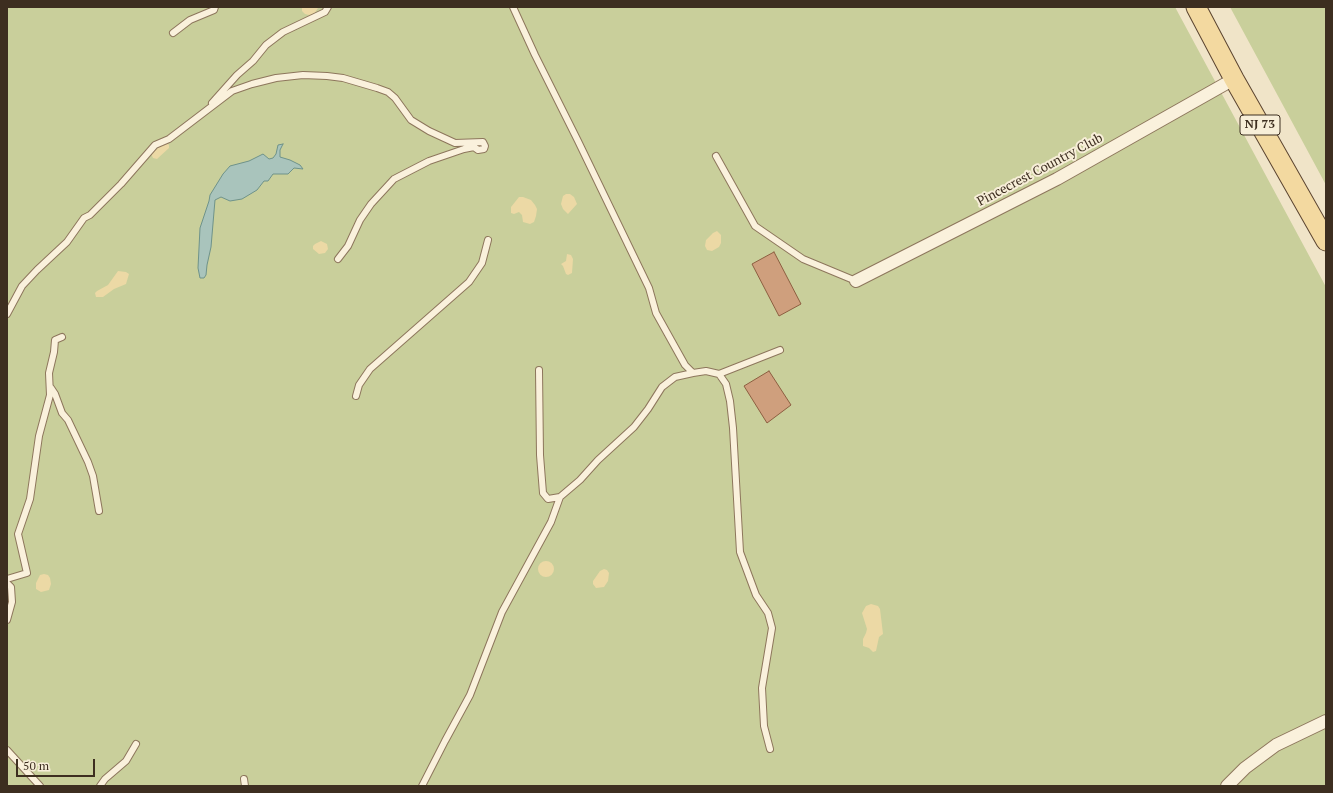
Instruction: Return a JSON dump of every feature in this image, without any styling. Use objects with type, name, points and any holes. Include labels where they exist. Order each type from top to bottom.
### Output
[{"type":"main road","name":"NJ 73","points":[[1196,7],[1234,79],[1326,241]]},
{"type":"street","name":"Pincecrest Country Club","points":[[856,282],[1057,179],[1234,79]]},
{"type":"street","points":[[1227,786],[1245,768],[1276,745],[1326,721]]},
{"type":"lane","points":[[173,33],[190,20],[214,10],[215,7]]},
{"type":"lane","points":[[206,110],[237,74],[253,61],[266,45],[282,32],[325,12],[328,7]]},
{"type":"lane","points":[[513,7],[535,55],[650,288],[656,313],[685,365],[693,373]]},
{"type":"lane","points":[[7,314],[22,286],[67,242],[84,218],[90,215],[121,184],[155,145],[168,139],[232,91],[276,78],[303,75],[327,76],[343,78],[377,88],[388,92],[395,98],[411,120],[429,131],[455,143],[483,142],[485,146],[484,150],[478,150],[474,147],[451,153],[429,161],[394,179],[371,204],[360,220],[348,246],[338,259]]},
{"type":"lane","points":[[716,156],[755,226],[803,259],[856,282]]},
{"type":"lane","points":[[356,396],[359,385],[370,369],[470,282],[482,263],[488,240]]},
{"type":"lane","points":[[7,579],[27,573],[18,534],[30,499],[39,436],[50,396],[50,374],[55,340],[62,337]]},
{"type":"lane","points":[[422,786],[445,740],[470,696],[502,612],[551,522],[560,497],[580,480],[598,460],[634,427],[662,387],[676,377],[706,371],[719,374],[780,350]]},
{"type":"lane","points":[[539,370],[540,455],[543,493],[548,499],[560,497]]},
{"type":"lane","points":[[719,374],[726,384],[730,401],[740,552],[756,595],[768,614],[772,628],[762,688],[764,726],[770,749]]},
{"type":"lane","points":[[50,386],[55,394],[62,413],[68,420],[88,462],[93,476],[99,511]]},
{"type":"lane","points":[[7,583],[11,587],[12,602],[7,620]]},
{"type":"lane","points":[[100,786],[105,779],[126,761],[136,744]]},
{"type":"lane","points":[[7,750],[40,786]]},
{"type":"green space","points":[[7,7],[1175,7],[1326,287],[1326,786],[7,786]]},
{"type":"green space","points":[[1230,7],[1326,7],[1326,185]]},
{"type":"sand","points":[[302,7],[318,8],[314,14],[309,15],[302,11]]},
{"type":"sand","points":[[167,143],[169,148],[157,159],[153,158],[151,154],[161,145]]},
{"type":"sand","points":[[570,194],[574,197],[577,204],[568,214],[563,209],[561,204],[563,196]]},
{"type":"sand","points":[[519,197],[531,200],[537,209],[534,222],[530,224],[523,222],[522,215],[519,212],[514,214],[511,213],[511,207]]},
{"type":"sand","points":[[717,231],[721,235],[721,243],[719,247],[712,251],[707,250],[705,246],[706,240]]},
{"type":"sand","points":[[321,241],[327,244],[328,249],[325,253],[319,254],[313,249],[313,246]]},
{"type":"sand","points":[[567,254],[571,255],[573,259],[572,273],[568,275],[561,264],[566,261]]},
{"type":"sand","points":[[118,271],[129,274],[126,284],[114,289],[103,297],[96,297],[95,293],[108,285]]},
{"type":"sand","points":[[546,561],[552,563],[554,569],[552,575],[546,577],[540,575],[538,569],[540,563]]},
{"type":"sand","points":[[604,569],[609,573],[608,581],[604,587],[596,588],[593,581],[600,571]]},
{"type":"sand","points":[[40,575],[48,575],[51,584],[49,590],[41,592],[36,589],[36,583]]},
{"type":"sand","points":[[871,604],[878,606],[880,609],[883,634],[879,637],[876,651],[873,652],[869,648],[863,646],[863,639],[867,629],[862,613],[866,606]]},
{"type":"water","points":[[283,144],[280,150],[280,157],[300,165],[303,169],[294,168],[288,174],[273,174],[268,181],[264,181],[257,190],[242,199],[230,201],[221,197],[215,200],[211,247],[206,275],[204,278],[200,278],[198,268],[200,228],[210,195],[223,174],[230,166],[249,161],[263,154],[269,159],[273,158],[276,154],[278,145]]},
{"type":"building","points":[[774,252],[801,304],[779,316],[752,264]]},
{"type":"building","points":[[769,371],[791,405],[767,423],[744,386]]}]
